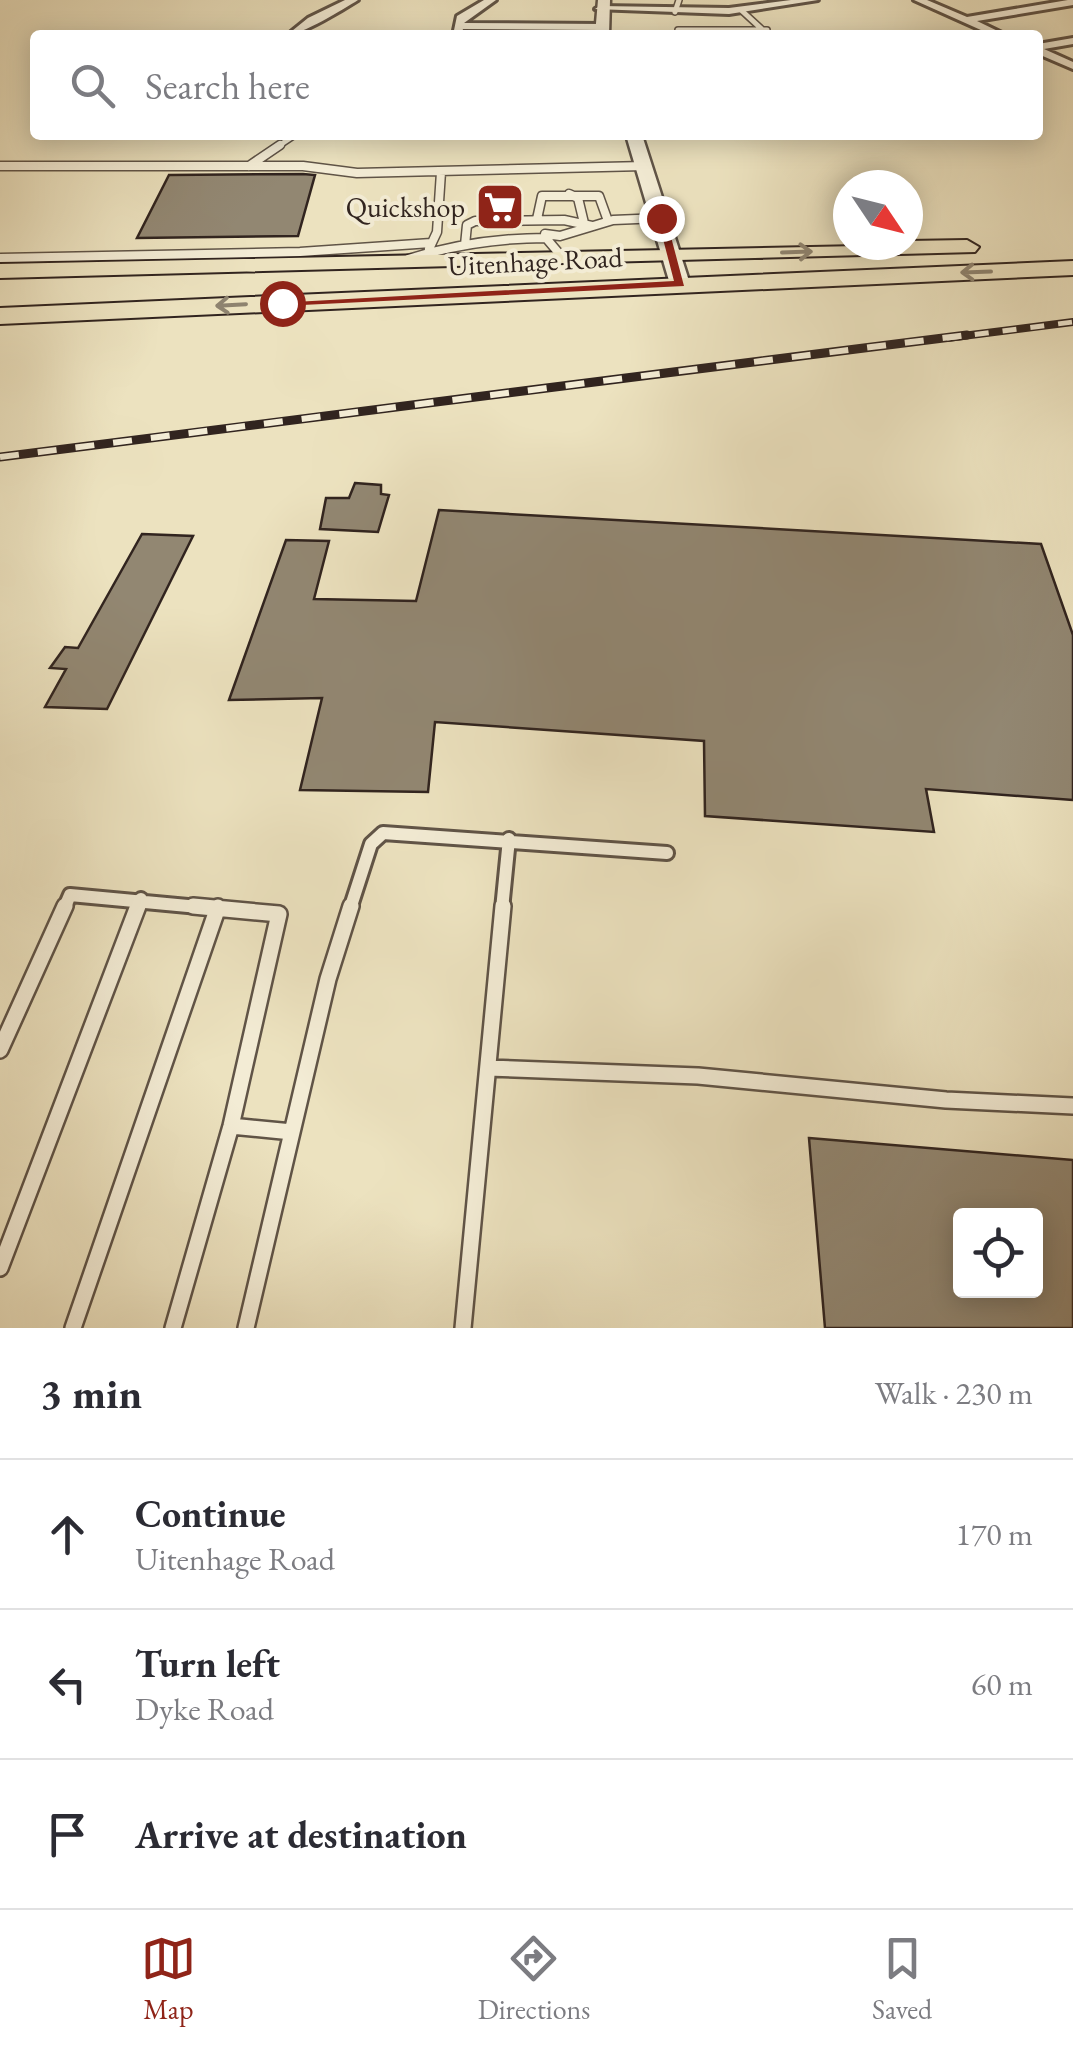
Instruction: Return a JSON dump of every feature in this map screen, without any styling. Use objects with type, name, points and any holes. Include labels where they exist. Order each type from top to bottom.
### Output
[{"type":"main road","points":[[662,223],[712,246],[752,253]]},
{"type":"main road","name":"Uitenhage Road","points":[[0,271],[1073,244]]},
{"type":"main road","name":"Uitenhage Road","points":[[0,316],[1073,268]]},
{"type":"street","points":[[298,30],[354,0]]},
{"type":"street","points":[[457,30],[465,14],[491,0]]},
{"type":"street","points":[[601,30],[602,5],[675,12],[741,10],[813,0]]},
{"type":"street","points":[[920,0],[989,30]]},
{"type":"street","points":[[966,20],[1073,2]]},
{"type":"street","points":[[1043,49],[1073,41]]},
{"type":"street","points":[[1043,52],[1073,66]]},
{"type":"street","points":[[636,140],[680,284]]},
{"type":"lane","points":[[675,12],[679,0]]},
{"type":"lane","points":[[741,10],[761,30]]},
{"type":"lane","points":[[250,166],[288,140]]},
{"type":"lane","points":[[0,166],[304,166],[357,174],[644,166]]},
{"type":"lane","points":[[400,262],[429,248],[437,232],[440,172]]},
{"type":"lane","points":[[563,258],[546,238],[539,219],[538,199],[569,194],[599,196],[608,221]]},
{"type":"lane","points":[[569,194],[578,198],[588,224]]},
{"type":"lane","points":[[465,245],[470,222],[539,219],[588,224]]},
{"type":"lane","points":[[0,258],[429,248],[489,239],[546,238],[608,221],[662,223]]},
{"type":"lane","points":[[246,1328],[328,979],[371,844],[383,832],[398,831],[667,854]]},
{"type":"lane","points":[[463,1328],[509,839]]},
{"type":"lane","points":[[0,1050],[65,899],[82,893],[273,912],[280,918],[232,1126],[173,1328]]},
{"type":"lane","points":[[0,1268],[140,899]]},
{"type":"lane","points":[[73,1328],[218,907]]},
{"type":"lane","points":[[488,1068],[698,1076],[946,1100],[1073,1106]]},
{"type":"lane","points":[[232,1126],[292,1132]]},
{"type":"building","points":[[169,175],[315,175],[298,236],[137,238]]},
{"type":"building","points":[[355,483],[381,485],[381,494],[389,495],[378,532],[320,529],[326,498],[349,498]]},
{"type":"building","points":[[439,510],[1041,544],[1073,635],[1073,800],[926,789],[934,832],[705,816],[704,741],[435,722],[428,792],[300,790],[322,698],[229,700],[286,540],[329,541],[314,599],[416,601]]},
{"type":"building","points":[[142,534],[193,536],[107,709],[45,707],[66,669],[50,668],[65,647],[78,648]]},
{"type":"building","points":[[809,1138],[1073,1160],[1073,1328],[825,1328]]},
{"type":"railway","points":[[947,338],[1073,322]]},
{"type":"railway","points":[[0,457],[967,335]]},
{"type":"place","name":"Quickshop","points":[[500,207]]},
{"type":"route","points":[[282,303],[680,284],[661,218]]}]
